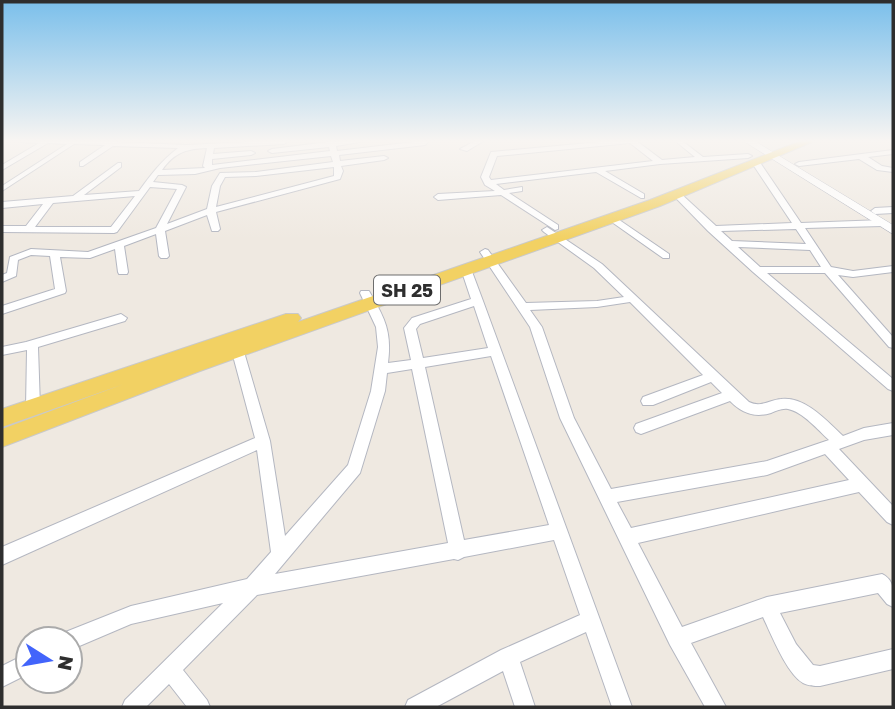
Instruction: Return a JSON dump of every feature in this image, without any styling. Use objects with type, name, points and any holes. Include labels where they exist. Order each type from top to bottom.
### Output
[{"type":"main road","points":[[553,231],[702,173]]},
{"type":"main road","name":"SH 25","points":[[2,438],[238,352],[368,298],[466,269],[488,257],[553,231],[611,218],[676,194],[718,173]]},
{"type":"main road","points":[[2,418],[488,257]]},
{"type":"street","points":[[2,189],[27,173]]},
{"type":"street","points":[[75,198],[107,173]]},
{"type":"street","points":[[2,229],[114,230],[155,173]]},
{"type":"street","points":[[215,229],[210,211],[218,179],[223,175],[259,173]]},
{"type":"street","points":[[2,279],[12,274],[16,256],[55,254],[83,257],[210,211],[337,177],[336,173]]},
{"type":"street","points":[[487,173],[488,183],[591,260],[744,406],[760,412],[780,404],[795,407],[834,445],[863,484],[893,517]]},
{"type":"street","points":[[488,183],[572,173]]},
{"type":"street","points":[[603,173],[641,196]]},
{"type":"street","points":[[776,173],[797,226],[828,270],[893,344]]},
{"type":"street","points":[[805,173],[890,225]]},
{"type":"street","points":[[814,173],[874,211],[890,225]]},
{"type":"street","points":[[2,176],[21,177]]},
{"type":"street","points":[[146,184],[182,187],[160,228],[164,256]]},
{"type":"street","points":[[438,197],[500,193],[519,189]]},
{"type":"street","points":[[2,205],[139,193]]},
{"type":"street","points":[[676,194],[757,270],[893,386]]},
{"type":"street","points":[[29,229],[50,201]]},
{"type":"street","points":[[874,211],[893,210]]},
{"type":"street","points":[[611,218],[666,257]]},
{"type":"street","points":[[711,229],[890,225]]},
{"type":"street","points":[[728,244],[812,247]]},
{"type":"street","points":[[119,246],[123,272]]},
{"type":"street","points":[[2,310],[61,291],[55,254]]},
{"type":"street","points":[[488,257],[536,327],[567,418],[677,638],[716,707]]},
{"type":"street","points":[[466,269],[557,532],[622,707]]},
{"type":"street","points":[[757,270],[828,270],[853,274],[893,269]]},
{"type":"street","points":[[132,707],[252,587],[355,468],[362,452],[382,369],[385,337],[368,298]]},
{"type":"street","points":[[524,307],[597,304],[630,299]]},
{"type":"street","points":[[458,552],[412,325],[478,301]]},
{"type":"street","points":[[2,351],[121,318]]},
{"type":"street","points":[[26,346],[33,348],[34,355],[33,407]]},
{"type":"street","points":[[382,369],[495,351]]},
{"type":"street","points":[[238,352],[263,441],[280,556]]},
{"type":"street","points":[[648,401],[713,376]]},
{"type":"street","points":[[641,428],[731,395]]},
{"type":"street","points":[[608,497],[729,476],[893,429]]},
{"type":"street","points":[[2,556],[263,441]]},
{"type":"street","points":[[628,537],[863,484]]},
{"type":"street","points":[[84,634],[131,615],[252,587],[458,552],[557,532]]},
{"type":"street","points":[[677,638],[767,606],[890,587]]},
{"type":"street","points":[[767,606],[789,651],[808,675],[820,676],[893,659]]},
{"type":"street","points":[[415,707],[508,657],[589,621]]},
{"type":"street","points":[[508,657],[525,707]]},
{"type":"street","points":[[170,668],[200,707]]}]
